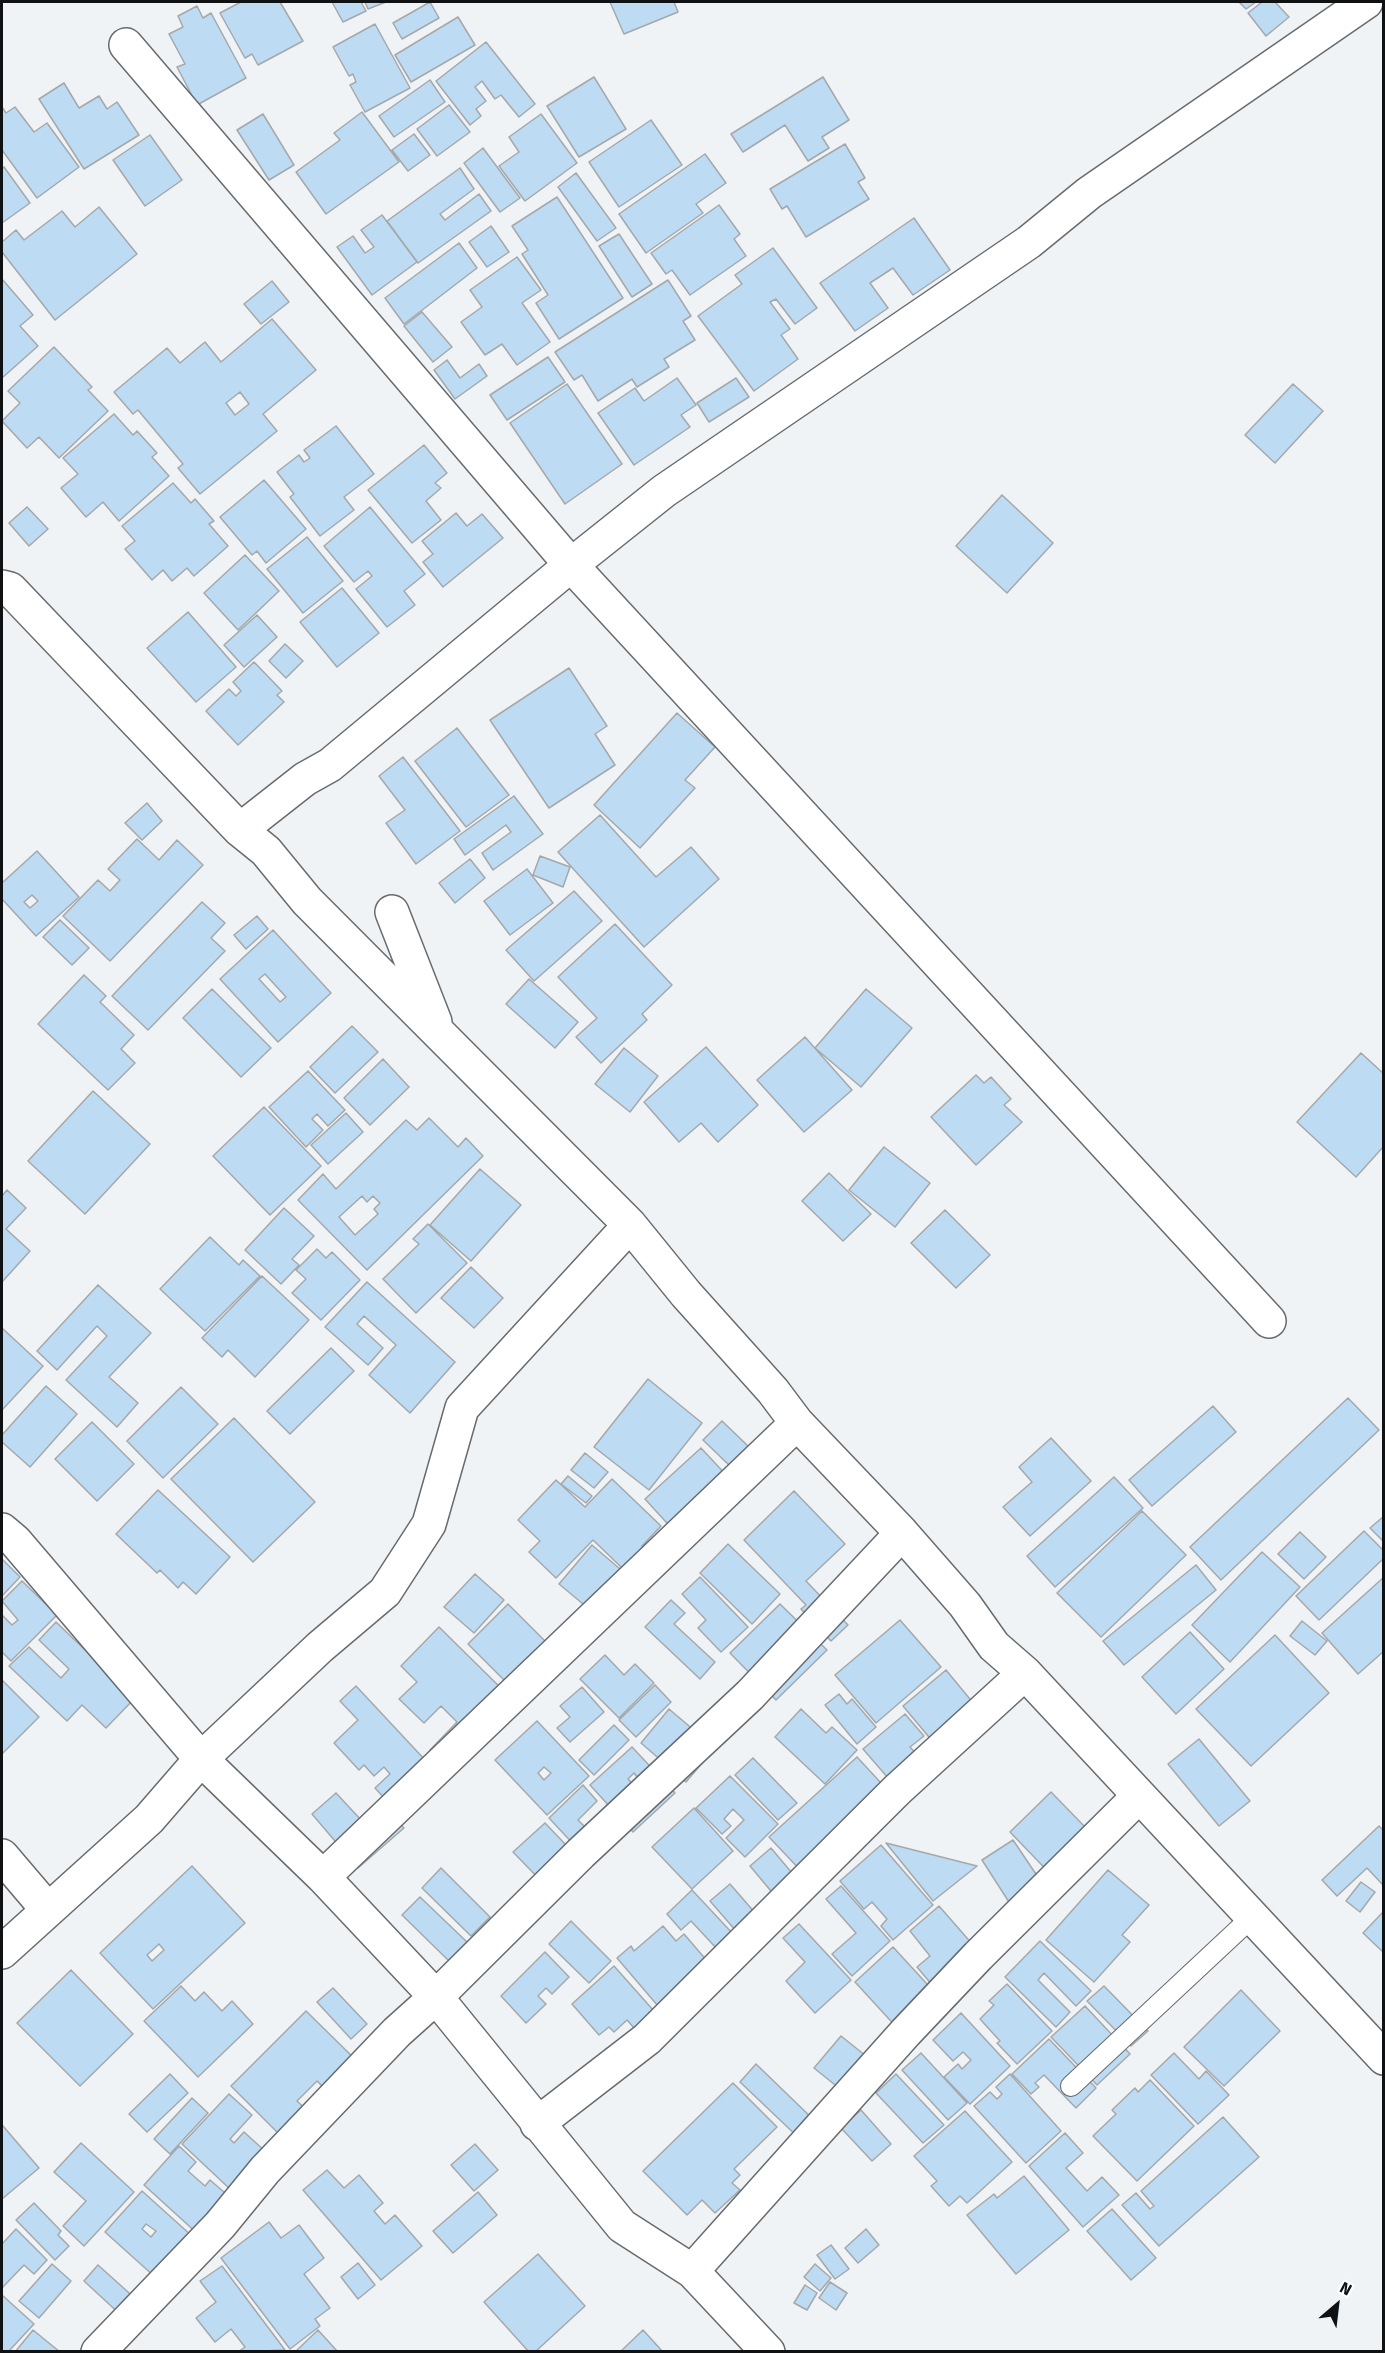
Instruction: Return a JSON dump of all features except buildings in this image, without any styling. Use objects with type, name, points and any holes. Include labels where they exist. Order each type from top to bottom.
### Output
[{"type":"street","points":[[240,830],[305,779],[330,765],[571,564],[664,490],[1029,242],[1089,193],[1366,2]]},
{"type":"street","points":[[126,45],[571,564],[1269,1321]]},
{"type":"street","points":[[2,587],[10,589],[240,830],[266,851],[307,901],[630,1225],[686,1294],[773,1391],[797,1423],[902,1533],[965,1605],[994,1646],[1025,1673],[1383,2058]]},
{"type":"street","points":[[392,912],[439,1032]]},
{"type":"street","points":[[2,1952],[149,1819],[201,1759],[320,1647],[385,1592],[429,1524],[462,1408],[630,1225]]},
{"type":"street","points":[[323,1877],[797,1423]]},
{"type":"street","points":[[2,1530],[15,1541],[201,1759],[323,1877],[436,1997],[622,2226],[692,2271],[768,2352]]},
{"type":"street","points":[[98,2352],[220,2225],[281,2153],[398,2032],[581,1853],[750,1695],[902,1533]]},
{"type":"street","points":[[537,2124],[647,2039],[897,1790],[1025,1673]]},
{"type":"street","points":[[692,2271],[906,2032],[978,1956],[1139,1796]]},
{"type":"street","points":[[2,1856],[48,1910]]},
{"type":"lane","points":[[1071,2086],[1251,1918]]}]
